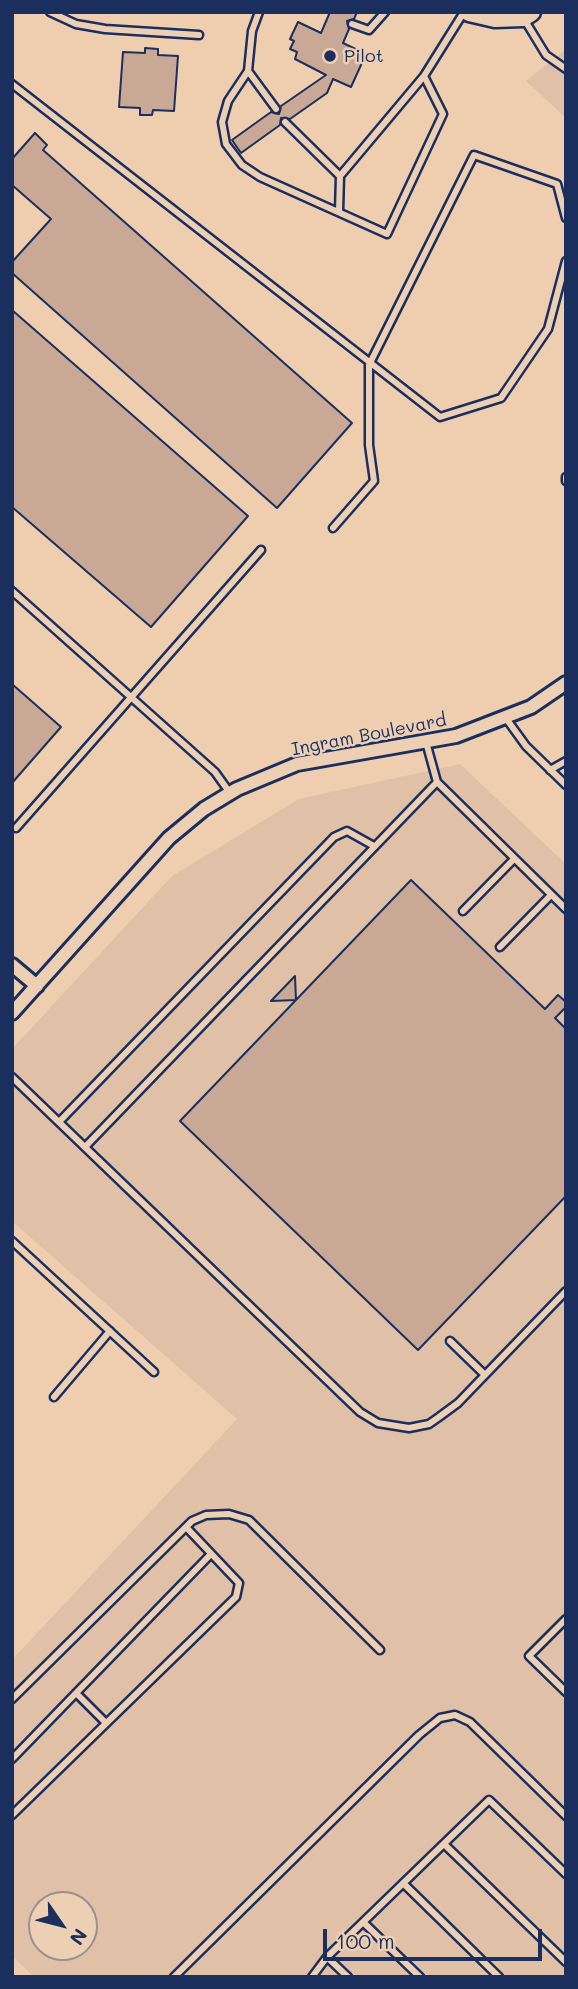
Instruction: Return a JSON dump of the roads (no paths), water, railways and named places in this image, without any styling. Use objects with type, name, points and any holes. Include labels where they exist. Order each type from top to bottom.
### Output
[{"type":"street","points":[[467,12],[495,18],[527,15]]},
{"type":"street","name":"Ingram Boulevard","points":[[12,1013],[169,838],[204,809],[230,793],[297,764],[456,736],[531,707],[566,683]]},
{"type":"street","points":[[12,965],[37,986]]},
{"type":"lane","points":[[50,12],[76,24],[105,29],[199,36]]},
{"type":"lane","points":[[259,12],[252,31],[248,71],[222,122],[226,144],[242,165],[260,177],[387,234],[443,114],[424,76]]},
{"type":"lane","points":[[352,24],[369,30],[386,12]]},
{"type":"lane","points":[[339,212],[340,176],[424,76],[467,12]]},
{"type":"lane","points":[[527,15],[546,55],[566,69]]},
{"type":"lane","points":[[248,71],[276,110]]},
{"type":"lane","points":[[12,85],[440,418],[501,398],[548,329],[566,261]]},
{"type":"lane","points":[[285,122],[340,176]]},
{"type":"lane","points":[[332,528],[374,481],[369,445],[369,365],[474,155],[557,184],[566,218]]},
{"type":"lane","points":[[16,828],[261,551]]},
{"type":"lane","points":[[12,591],[215,772],[230,793]]},
{"type":"lane","points":[[505,717],[526,746],[566,785]]},
{"type":"lane","points":[[426,740],[437,782],[566,909]]},
{"type":"lane","points":[[550,770],[566,761]]},
{"type":"lane","points":[[85,1147],[437,782]]},
{"type":"lane","points":[[59,1122],[334,837],[346,831],[374,846]]},
{"type":"lane","points":[[463,911],[514,859]]},
{"type":"lane","points":[[500,947],[551,895]]},
{"type":"lane","points":[[12,1077],[369,1419],[398,1428],[429,1424],[449,1410],[566,1291]]},
{"type":"lane","points":[[12,1241],[154,1372]]},
{"type":"lane","points":[[54,1397],[110,1331]]},
{"type":"lane","points":[[450,1342],[485,1375]]},
{"type":"lane","points":[[12,1699],[186,1527],[206,1515],[229,1514],[249,1520],[380,1650]]},
{"type":"lane","points":[[12,1815],[236,1597],[239,1583],[186,1527]]},
{"type":"lane","points":[[12,1759],[211,1553]]},
{"type":"lane","points":[[565,1620],[529,1656],[566,1692]]},
{"type":"lane","points":[[76,1693],[106,1723]]},
{"type":"lane","points":[[174,1977],[419,1735],[440,1718],[455,1715],[470,1722],[566,1816]]},
{"type":"lane","points":[[312,1977],[327,1957],[489,1800],[566,1874]]},
{"type":"lane","points":[[444,1844],[566,1962]]},
{"type":"lane","points":[[403,1884],[499,1977]]},
{"type":"lane","points":[[363,1922],[420,1977]]},
{"type":"lane","points":[[327,1957],[348,1977]]},
{"type":"place","name":"Pilot","points":[[330,56]]}]
